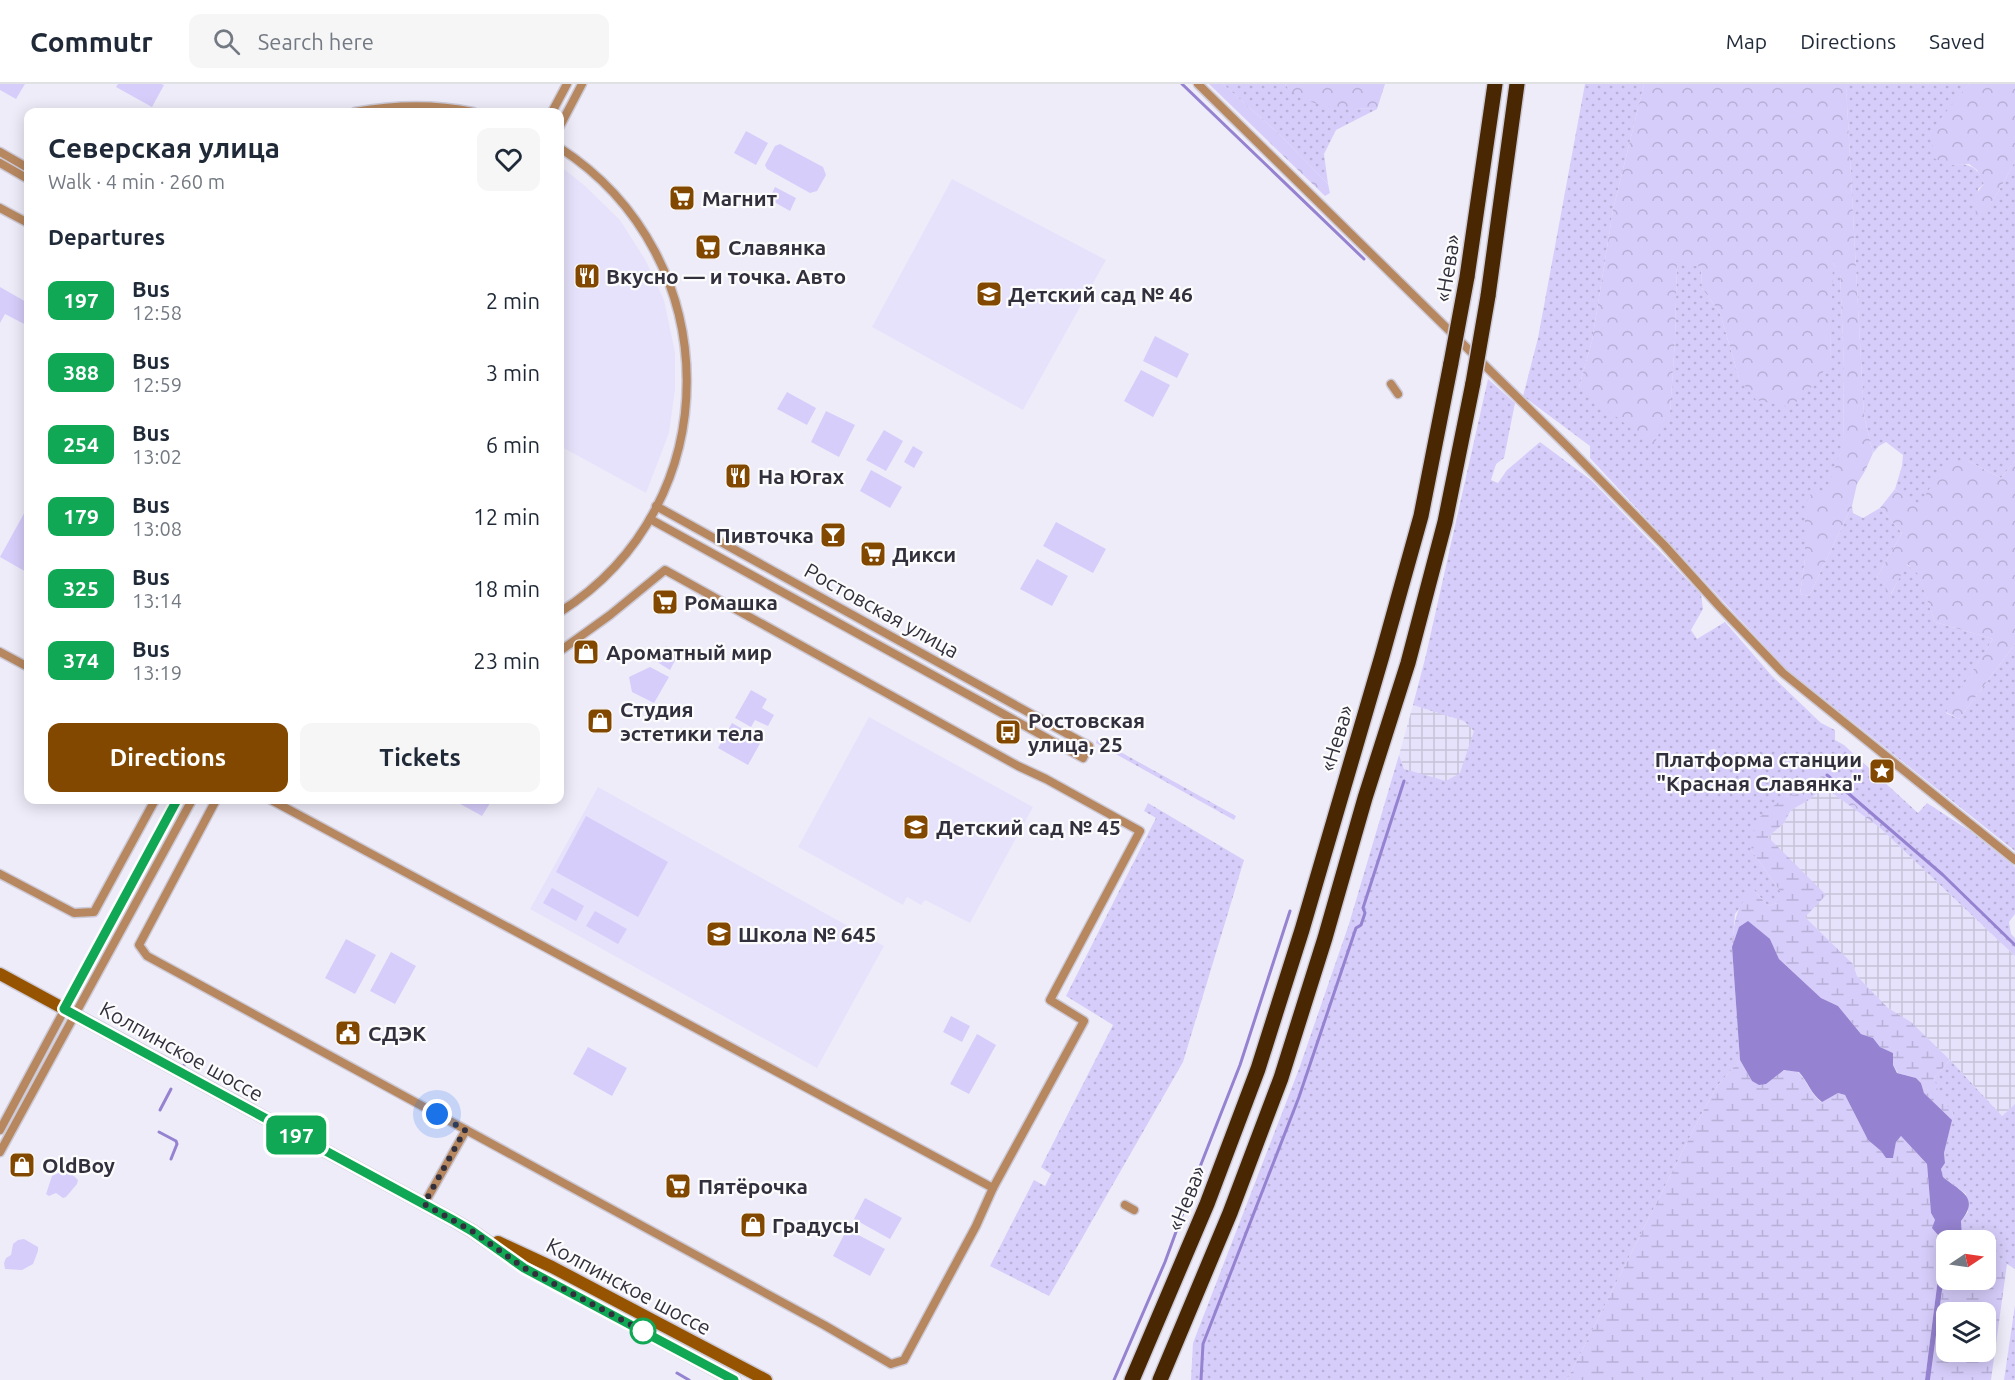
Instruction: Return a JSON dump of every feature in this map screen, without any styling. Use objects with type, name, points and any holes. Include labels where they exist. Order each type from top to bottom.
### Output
[{"type":"highway","name":"«Нева»","points":[[1132,1380],[1207,1204],[1265,1048],[1302,930],[1418,526],[1467,277],[1495,84]]},
{"type":"highway","name":"«Нева»","points":[[1160,1380],[1230,1213],[1277,1088],[1408,663],[1445,522],[1473,383],[1488,296],[1517,84]]},
{"type":"main road","name":"Колпинское шоссе","points":[[0,974],[472,1231],[552,1267],[766,1380]]},
{"type":"main road","name":"Колпинское шоссе","points":[[472,1231],[524,1268],[734,1380]]},
{"type":"street","points":[[554,108],[567,84]]},
{"type":"street","points":[[564,118],[582,84]]},
{"type":"street","points":[[1198,84],[1569,448],[1665,545],[1783,673],[2015,860]]},
{"type":"street","points":[[384,108],[422,106],[439,108]]},
{"type":"street","points":[[564,151],[605,183],[628,208],[648,237],[664,267],[676,299],[684,332],[687,402],[674,466],[650,519],[635,543],[596,586],[564,609]]},
{"type":"street","points":[[0,152],[24,166]]},
{"type":"street","points":[[0,163],[24,177]]},
{"type":"street","points":[[0,208],[24,221]]},
{"type":"street","points":[[1391,384],[1398,394]]},
{"type":"street","name":"Ростовская улица","points":[[650,519],[1083,758],[1089,746],[656,506]]},
{"type":"street","points":[[214,804],[139,945],[147,956],[824,1325],[891,1364],[904,1359],[976,1226],[993,1188],[1084,1021],[1050,1000],[1140,831],[665,570],[610,615],[564,648]]},
{"type":"street","points":[[0,652],[24,665]]},
{"type":"street","points":[[0,874],[74,913],[94,912],[153,804]]},
{"type":"street","points":[[0,1130],[175,804]]},
{"type":"street","points":[[0,1152],[190,804]]},
{"type":"street","points":[[278,804],[993,1188]]},
{"type":"street","points":[[424,1204],[465,1130]]},
{"type":"street","points":[[1125,1205],[1134,1210]]},
{"type":"shaded area","points":[[564,169],[620,220],[646,261],[664,300],[675,352],[675,390],[669,433],[646,493],[564,448]]},
{"type":"shaded area","name":"Детский сад № 46","points":[[952,179],[1106,260],[1023,410],[872,327]]},
{"type":"shaded area","points":[[1460,670],[1499,796],[1405,771],[1399,755],[1418,687]]},
{"type":"shaded area","name":"Детский сад № 45","points":[[869,717],[1033,807],[970,923],[925,900],[921,905],[907,897],[903,905],[798,847]]},
{"type":"shaded area","points":[[1823,786],[1879,827],[2015,956],[2015,1104],[2002,1116],[1911,1022],[1888,1008],[1857,976],[1853,964],[1805,917],[1768,837],[1784,823],[1791,810],[1809,800]]},
{"type":"shaded area","name":"Школа № 645","points":[[598,787],[884,946],[817,1068],[530,909]]},
{"type":"shaded area","points":[[1748,921],[1770,939],[1779,959],[1821,998],[1838,1006],[1861,1034],[1873,1038],[1880,1047],[1893,1053],[1893,1065],[1897,1073],[1916,1078],[1921,1083],[1924,1093],[1952,1120],[1944,1153],[1945,1163],[1941,1169],[1943,1177],[1962,1191],[1968,1200],[1969,1206],[1961,1221],[1962,1230],[1936,1230],[1936,1233],[1932,1228],[1935,1220],[1931,1213],[1927,1164],[1901,1136],[1896,1142],[1893,1158],[1886,1158],[1868,1140],[1845,1095],[1838,1093],[1822,1102],[1799,1072],[1784,1070],[1766,1084],[1759,1085],[1752,1081],[1740,1060],[1732,947],[1739,927]]},
{"type":"shaded area","points":[[1937,1290],[1942,1290],[1940,1302],[1936,1302],[1936,1335],[1930,1380],[1925,1380]]},
{"type":"green space","points":[[0,84],[25,84],[16,99],[0,90]]},
{"type":"green space","points":[[118,84],[164,85],[152,107],[116,87]]},
{"type":"green space","points":[[1209,84],[1223,84],[1279,134],[1328,184],[1330,193],[1325,196]]},
{"type":"green space","points":[[1223,84],[1285,84],[1288,88],[1353,108],[1377,109],[1336,130],[1324,154],[1328,184],[1279,134]]},
{"type":"green space","points":[[1285,84],[1385,84],[1377,109],[1340,108],[1315,103],[1303,99]]},
{"type":"green space","points":[[1585,84],[1644,84],[1613,210],[1592,341],[1579,387],[1670,412],[1677,261],[1701,267],[1702,288],[1720,313],[1739,378],[1830,363],[1832,262],[1840,272],[1844,367],[1843,446],[1805,559],[1800,594],[1809,596],[1852,506],[1853,513],[1863,518],[1880,508],[1902,533],[1877,577],[1891,594],[1906,564],[1918,573],[1935,622],[1993,639],[1946,713],[1959,719],[2015,644],[2015,851],[1785,668],[1590,458],[1590,446],[1523,396],[1538,338]]},
{"type":"green space","points":[[1644,84],[1846,84],[1864,416],[1873,453],[1857,484],[1852,506],[1809,596],[1800,594],[1805,559],[1805,513],[1809,495],[1827,491],[1843,445],[1844,367],[1840,273],[1833,263],[1830,363],[1809,390],[1791,407],[1756,400],[1739,378],[1720,313],[1702,288],[1701,267],[1677,262],[1670,412],[1653,446],[1579,387],[1592,341],[1613,210]]},
{"type":"green space","points":[[1846,84],[1969,84],[1964,92],[1952,165],[1968,165],[1982,178],[1984,184],[1978,189],[1978,218],[1996,196],[2015,161],[2015,461],[2001,478],[1968,461],[1918,508],[1895,489],[1903,455],[1886,442],[1873,453],[1864,416]]},
{"type":"green space","points":[[1969,84],[2015,84],[2015,161],[1996,196],[1978,219],[1975,200],[1984,184],[1977,170],[1969,164],[1952,165],[1933,158],[1932,129]]},
{"type":"green space","points":[[746,131],[768,143],[756,165],[734,153]]},
{"type":"green space","points":[[780,144],[823,167],[826,175],[817,191],[810,193],[767,169],[765,165],[775,146]]},
{"type":"green space","points":[[775,187],[796,198],[790,211],[769,199]]},
{"type":"green space","points":[[0,287],[24,301],[24,324],[5,314],[0,323]]},
{"type":"green space","points":[[1155,336],[1189,354],[1177,378],[1143,361]]},
{"type":"green space","points":[[1141,370],[1170,385],[1153,417],[1124,401]]},
{"type":"green space","points":[[1488,379],[1515,403],[1504,458],[1496,464],[1491,480],[1498,483],[1507,470],[1540,442],[1591,480],[1701,594],[1703,609],[1691,630],[1697,639],[1725,622],[1772,676],[1821,723],[1835,730],[1835,740],[1844,745],[1918,813],[1927,803],[1970,831],[2015,867],[2015,914],[2009,922],[2011,934],[2015,938],[2015,956],[1879,827],[1880,824],[1848,799],[1844,779],[1799,780],[1801,793],[1785,797],[1751,850],[1780,891],[1780,902],[1768,906],[1754,890],[1735,914],[1732,947],[1740,1060],[1718,1085],[1703,1111],[1567,1380],[1191,1380],[1193,1343],[1299,1069],[1349,924],[1399,755],[1404,769],[1446,781],[1460,773],[1474,731],[1464,721],[1413,705]]},
{"type":"green space","points":[[787,392],[816,408],[807,425],[777,409]]},
{"type":"green space","points":[[826,411],[855,425],[839,457],[811,442]]},
{"type":"green space","points":[[884,430],[903,441],[886,471],[866,460]]},
{"type":"green space","points":[[913,446],[923,452],[914,468],[904,462]]},
{"type":"green space","points":[[1968,461],[2001,478],[2015,461],[2015,644],[1959,719],[1946,712],[1993,639],[1935,622],[1918,574],[1907,564],[1890,595],[1877,577],[1902,533],[1880,508],[1895,489],[1918,507],[1946,462]]},
{"type":"green space","points":[[871,470],[902,487],[890,508],[860,491]]},
{"type":"green space","points":[[24,513],[24,571],[0,557]]},
{"type":"green space","points":[[1056,522],[1106,549],[1093,573],[1043,546]]},
{"type":"green space","points":[[1037,559],[1068,576],[1052,606],[1020,589]]},
{"type":"green space","points":[[666,646],[679,653],[670,670],[657,662]]},
{"type":"green space","points":[[650,667],[669,677],[654,703],[632,692],[629,677]]},
{"type":"green space","points":[[751,690],[767,699],[762,708],[774,715],[768,726],[755,720],[751,727],[735,718]]},
{"type":"green space","points":[[732,723],[762,740],[748,765],[718,748]]},
{"type":"green space","points":[[1097,739],[1236,816],[1234,820],[1096,743]]},
{"type":"green space","points":[[1814,763],[1832,765],[1844,779],[1848,799],[1880,824],[1879,827],[1824,787],[1809,800],[1801,793],[1799,780]]},
{"type":"green space","points":[[1801,793],[1809,800],[1791,810],[1784,823],[1768,837],[1826,895],[1805,917],[1853,964],[1857,976],[1888,1008],[1911,1022],[1950,1060],[1934,1078],[1940,1097],[1953,1113],[1952,1120],[1924,1093],[1921,1083],[1916,1078],[1898,1073],[1893,1065],[1893,1053],[1880,1047],[1873,1038],[1861,1034],[1838,1006],[1821,998],[1779,959],[1770,939],[1732,947],[1739,908],[1754,890],[1768,906],[1780,902],[1780,891],[1751,850],[1756,820],[1785,797]]},
{"type":"green space","points":[[1148,803],[1244,860],[1183,1062],[1049,1296],[990,1266],[1034,1180],[1045,1186],[1051,1174],[1041,1167],[1113,1025],[1066,996],[1156,818],[1144,811]]},
{"type":"green space","points":[[460,804],[490,804],[482,816]]},
{"type":"green space","points":[[586,816],[668,862],[638,917],[556,872]]},
{"type":"green space","points":[[552,888],[584,906],[576,921],[543,903]]},
{"type":"green space","points":[[595,911],[627,929],[618,944],[586,926]]},
{"type":"green space","points":[[346,939],[376,955],[355,994],[325,978]]},
{"type":"green space","points":[[391,952],[416,966],[395,1004],[370,991]]},
{"type":"green space","points":[[951,1016],[970,1026],[962,1042],[943,1032]]},
{"type":"green space","points":[[977,1034],[996,1045],[969,1094],[950,1084]]},
{"type":"green space","points":[[588,1047],[627,1068],[612,1096],[573,1074]]},
{"type":"green space","points":[[1740,1060],[1752,1081],[1766,1083],[1778,1074],[1795,1070],[1821,1102],[1838,1093],[1845,1095],[1868,1140],[1886,1158],[1893,1158],[1896,1142],[1901,1136],[1927,1164],[1931,1213],[1937,1230],[1937,1290],[1925,1380],[1567,1380],[1718,1085]]},
{"type":"green space","points":[[1950,1060],[2002,1116],[2015,1104],[2015,1269],[1996,1257],[1996,1230],[1962,1230],[1961,1221],[1968,1212],[1966,1194],[1943,1177],[1941,1169],[1945,1163],[1944,1153],[1953,1113],[1939,1097],[1934,1078]]},
{"type":"green space","points":[[67,1169],[78,1180],[77,1184],[63,1198],[56,1193],[49,1196],[46,1194],[52,1176]]},
{"type":"green space","points":[[865,1198],[902,1218],[890,1239],[854,1219]]},
{"type":"green space","points":[[847,1229],[885,1249],[870,1276],[833,1256]]},
{"type":"green space","points":[[24,1239],[38,1247],[33,1264],[22,1270],[5,1269],[4,1263],[11,1255],[13,1244]]},
{"type":"green space","points":[[1996,1257],[2007,1264],[1996,1344],[1996,1302],[1941,1302],[1942,1290],[1996,1290]]},
{"type":"green space","points":[[2015,1305],[2015,1380],[2004,1380]]},
{"type":"green space","points":[[1936,1336],[1936,1362],[1993,1362],[1991,1380],[1930,1380]]},
{"type":"waterway","points":[[1182,84],[1364,259]]},
{"type":"waterway","points":[[1827,775],[1943,875],[2015,945]]},
{"type":"waterway","points":[[1201,1380],[1203,1344],[1299,1097],[1356,928],[1361,925],[1365,913],[1363,908],[1404,781]]},
{"type":"waterway","points":[[1114,1380],[1165,1262],[1240,1065],[1290,911]]},
{"type":"waterway","points":[[183,1067],[187,1059]]},
{"type":"waterway","points":[[160,1110],[171,1089]]},
{"type":"waterway","points":[[159,1132],[176,1141],[171,1159]]},
{"type":"waterway","points":[[677,1373],[689,1380]]},
{"type":"bus line","name":"197","points":[[175,804],[64,1009],[453,1220],[524,1268],[734,1380]]},
{"type":"place","name":"Магнит","points":[[682,198]]},
{"type":"place","name":"Славянка","points":[[708,247]]},
{"type":"place","name":"Вкусно — и точка. Авто","points":[[587,276]]},
{"type":"place","name":"Детский сад № 46","points":[[989,294]]},
{"type":"place","name":"На Югах","points":[[738,476]]},
{"type":"place","name":"Пивточка","points":[[833,535]]},
{"type":"place","name":"Дикси","points":[[873,554]]},
{"type":"place","name":"Ромашка","points":[[665,602]]},
{"type":"place","name":"Ароматный мир","points":[[586,652]]},
{"type":"place","name":"Студия эстетики тела","points":[[600,721]]},
{"type":"place","name":"Ростовская улица, 25","points":[[1008,732]]},
{"type":"place","name":"Платформа станции \"Красная Славянка\"","points":[[1882,771]]},
{"type":"place","name":"Детский сад № 45","points":[[916,827]]},
{"type":"place","name":"Школа № 645","points":[[719,934]]},
{"type":"place","name":"СДЭК","points":[[348,1033]]},
{"type":"place","name":"OldBoy","points":[[22,1165]]},
{"type":"place","name":"Пятёрочка","points":[[678,1186]]},
{"type":"place","name":"Градусы","points":[[753,1225]]},
{"type":"route","points":[[437,1114],[465,1130],[424,1204],[472,1231],[524,1268],[643,1331]]}]
